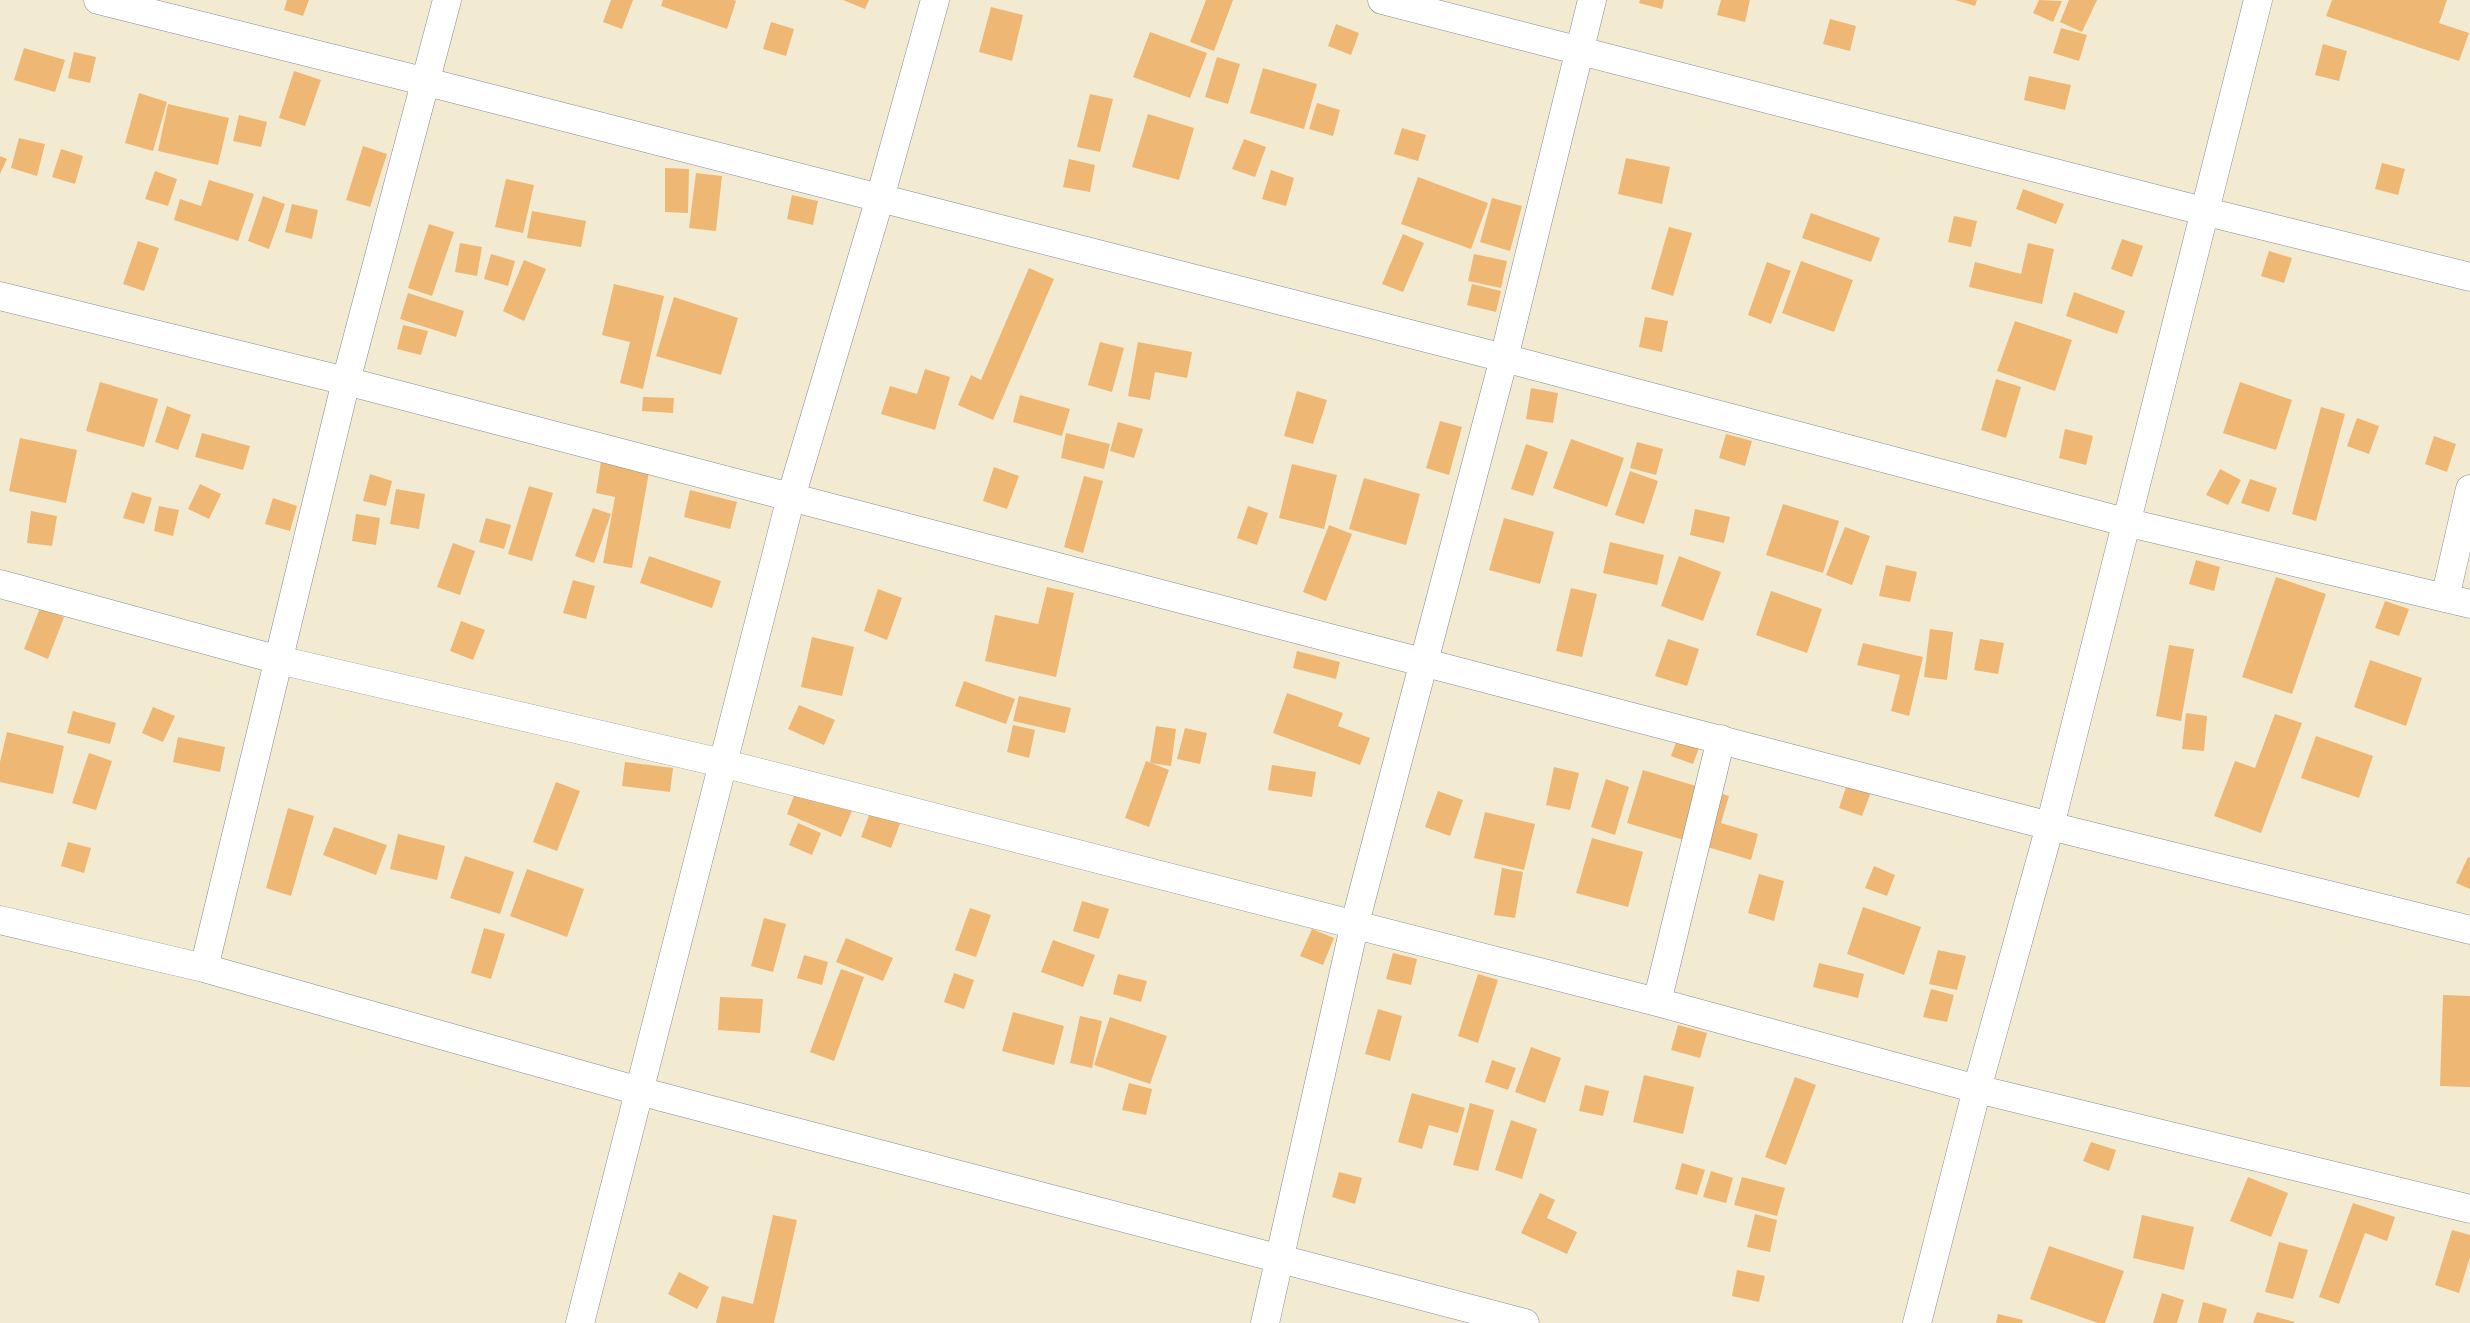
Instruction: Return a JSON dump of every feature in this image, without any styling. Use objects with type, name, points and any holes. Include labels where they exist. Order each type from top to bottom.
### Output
[{"type":"street","points":[[204,968],[346,382],[447,0]]},
{"type":"street","points":[[580,1323],[791,497],[880,198],[936,0]]},
{"type":"street","points":[[1382,0],[2203,211],[2470,277]]},
{"type":"street","points":[[1265,1323],[1281,1260],[1355,923],[1504,358],[1592,0]]},
{"type":"street","points":[[1917,1323],[1977,1089],[2050,826],[2203,211],[2258,0]]},
{"type":"street","points":[[104,1],[1504,358],[2126,522],[2457,600],[2470,489]]},
{"type":"street","points":[[0,296],[346,382],[791,497],[2050,826],[2470,930]]},
{"type":"street","points":[[0,584],[279,660],[722,763],[1355,923],[1657,1002],[1977,1089],[2470,1209]]},
{"type":"street","points":[[1657,1002],[1721,740]]},
{"type":"street","points":[[0,920],[204,968],[639,1091],[1525,1323]]},
{"type":"building","points":[[287,0],[309,0],[303,16],[284,10]]},
{"type":"building","points":[[611,0],[633,0],[622,29],[603,22]]},
{"type":"building","points":[[663,0],[736,1],[727,29],[661,6]]},
{"type":"building","points":[[843,0],[869,0],[865,9]]},
{"type":"building","points":[[1206,0],[1233,0],[1214,51],[1190,42]]},
{"type":"building","points":[[1640,0],[1664,0],[1662,9],[1639,3]]},
{"type":"building","points":[[1721,0],[1750,0],[1745,22],[1717,15]]},
{"type":"building","points":[[1955,0],[1977,0],[1975,6]]},
{"type":"building","points":[[2039,0],[2062,1],[2053,22],[2033,13]]},
{"type":"building","points":[[2069,0],[2097,0],[2082,32],[2060,22]]},
{"type":"building","points":[[2332,0],[2447,0],[2439,23],[2469,33],[2459,61],[2326,16]]},
{"type":"building","points":[[991,7],[1023,15],[1012,61],[979,52]]},
{"type":"building","points":[[1830,19],[1856,26],[1850,51],[1823,44]]},
{"type":"building","points":[[771,22],[794,29],[786,56],[763,49]]},
{"type":"building","points":[[1336,24],[1359,33],[1351,55],[1328,46]]},
{"type":"building","points":[[2061,28],[2087,35],[2079,61],[2053,53]]},
{"type":"building","points":[[1150,32],[1207,53],[1190,98],[1133,77]]},
{"type":"building","points":[[2323,44],[2347,51],[2339,81],[2315,75]]},
{"type":"building","points":[[24,48],[65,60],[55,92],[14,80]]},
{"type":"building","points":[[74,52],[96,57],[90,83],[68,78]]},
{"type":"building","points":[[1217,57],[1240,64],[1228,104],[1205,97]]},
{"type":"building","points":[[1263,68],[1317,84],[1304,129],[1250,113]]},
{"type":"building","points":[[294,71],[321,80],[305,126],[279,118]]},
{"type":"building","points":[[2029,76],[2071,85],[2065,110],[2024,100]]},
{"type":"building","points":[[139,93],[167,102],[153,151],[125,143]]},
{"type":"building","points":[[1090,94],[1113,99],[1100,152],[1077,147]]},
{"type":"building","points":[[1317,103],[1340,110],[1333,136],[1309,129]]},
{"type":"building","points":[[168,104],[229,118],[218,165],[158,151]]},
{"type":"building","points":[[1148,114],[1194,128],[1179,180],[1132,167]]},
{"type":"building","points":[[239,115],[267,122],[261,147],[233,141]]},
{"type":"building","points":[[1402,128],[1426,135],[1418,161],[1394,154]]},
{"type":"building","points":[[19,138],[45,144],[37,176],[11,168]]},
{"type":"building","points":[[1244,139],[1266,147],[1255,177],[1232,169]]},
{"type":"building","points":[[363,146],[387,154],[370,207],[346,200]]},
{"type":"building","points":[[61,149],[83,156],[75,184],[52,177]]},
{"type":"building","points":[[0,156],[7,159],[0,174]]},
{"type":"building","points":[[1626,158],[1670,167],[1662,204],[1618,194]]},
{"type":"building","points":[[1069,159],[1095,165],[1090,192],[1063,187]]},
{"type":"building","points":[[2382,163],[2405,169],[2398,195],[2375,189]]},
{"type":"building","points":[[665,168],[689,169],[688,213],[665,212]]},
{"type":"building","points":[[1271,170],[1294,178],[1286,206],[1262,199]]},
{"type":"building","points":[[155,171],[177,179],[168,206],[145,199]]},
{"type":"building","points":[[696,173],[722,176],[716,231],[689,228]]},
{"type":"building","points":[[1418,177],[1488,203],[1471,249],[1401,224]]},
{"type":"building","points":[[506,179],[534,185],[523,233],[495,227]]},
{"type":"building","points":[[209,180],[254,194],[238,241],[174,220],[180,199],[201,206]]},
{"type":"building","points":[[2023,189],[2064,204],[2056,224],[2016,209]]},
{"type":"building","points":[[792,195],[818,201],[813,225],[787,219]]},
{"type":"building","points":[[263,196],[285,204],[269,249],[248,241]]},
{"type":"building","points":[[1492,198],[1522,206],[1510,251],[1480,242]]},
{"type":"building","points":[[292,204],[318,210],[312,239],[285,232]]},
{"type":"building","points":[[532,211],[586,221],[581,247],[527,238]]},
{"type":"building","points":[[1811,213],[1880,238],[1871,262],[1802,238]]},
{"type":"building","points":[[1954,216],[1977,221],[1971,247],[1948,242]]},
{"type":"building","points":[[429,224],[454,232],[432,296],[408,288]]},
{"type":"building","points":[[1669,227],[1692,233],[1673,296],[1651,289]]},
{"type":"building","points":[[1403,234],[1424,243],[1403,292],[1382,284]]},
{"type":"building","points":[[2122,239],[2143,246],[2132,277],[2111,269]]},
{"type":"building","points":[[138,241],[159,248],[144,291],[123,284]]},
{"type":"building","points":[[460,243],[482,247],[477,276],[455,272]]},
{"type":"building","points":[[2028,243],[2054,249],[2042,304],[1969,287],[1975,262],[2021,274]]},
{"type":"building","points":[[2269,251],[2292,258],[2284,283],[2261,276]]},
{"type":"building","points":[[491,254],[515,261],[508,286],[484,279]]},
{"type":"building","points":[[1474,254],[1507,261],[1501,288],[1468,281]]},
{"type":"building","points":[[524,260],[546,269],[524,321],[503,311]]},
{"type":"building","points":[[1801,261],[1853,280],[1834,332],[1782,313]]},
{"type":"building","points":[[1767,262],[1791,271],[1771,324],[1748,315]]},
{"type":"building","points":[[1029,268],[1054,279],[993,420],[958,405],[971,375],[981,380]]},
{"type":"building","points":[[614,284],[664,296],[643,389],[620,383],[630,342],[602,335]]},
{"type":"building","points":[[1472,284],[1501,291],[1496,312],[1467,305]]},
{"type":"building","points":[[2074,292],[2125,311],[2117,334],[2066,316]]},
{"type":"building","points":[[408,293],[464,311],[456,337],[400,319]]},
{"type":"building","points":[[674,297],[738,318],[721,375],[656,356]]},
{"type":"building","points":[[1645,317],[1668,321],[1662,352],[1639,347]]},
{"type":"building","points":[[2015,321],[2072,340],[2055,391],[1997,371]]},
{"type":"building","points":[[403,325],[428,331],[421,355],[397,349]]},
{"type":"building","points":[[1100,342],[1124,348],[1112,392],[1088,385]]},
{"type":"building","points":[[1138,342],[1192,352],[1187,378],[1155,372],[1150,400],[1128,396]]},
{"type":"building","points":[[925,369],[950,377],[935,430],[881,414],[890,386],[917,394]]},
{"type":"building","points":[[1996,379],[2021,387],[2006,438],[1981,430]]},
{"type":"building","points":[[100,382],[158,399],[144,447],[86,431]]},
{"type":"building","points":[[2240,382],[2292,400],[2276,450],[2223,433]]},
{"type":"building","points":[[1531,388],[1558,393],[1553,423],[1526,419]]},
{"type":"building","points":[[1297,391],[1327,400],[1313,444],[1284,436]]},
{"type":"building","points":[[1020,395],[1070,409],[1062,436],[1013,422]]},
{"type":"building","points":[[643,397],[674,398],[673,413],[642,411]]},
{"type":"building","points":[[167,406],[191,415],[178,450],[155,442]]},
{"type":"building","points":[[2321,407],[2345,414],[2316,521],[2292,514]]},
{"type":"building","points":[[2357,418],[2379,426],[2369,454],[2347,446]]},
{"type":"building","points":[[1440,421],[1462,427],[1449,475],[1426,468]]},
{"type":"building","points":[[1118,422],[1143,429],[1134,458],[1110,451]]},
{"type":"building","points":[[2065,429],[2093,436],[2086,465],[2059,458]]},
{"type":"building","points":[[202,433],[250,446],[243,470],[195,457]]},
{"type":"building","points":[[1066,433],[1110,444],[1104,469],[1061,458]]},
{"type":"building","points":[[1726,434],[1752,441],[1745,466],[1719,458]]},
{"type":"building","points":[[2434,436],[2456,444],[2447,472],[2425,464]]},
{"type":"building","points":[[20,438],[77,450],[66,503],[9,491]]},
{"type":"building","points":[[1571,439],[1624,458],[1607,507],[1553,488]]},
{"type":"building","points":[[1637,442],[1663,449],[1656,475],[1630,468]]},
{"type":"building","points":[[1526,444],[1548,452],[1533,496],[1511,489]]},
{"type":"building","points":[[601,462],[649,472],[632,568],[603,563],[615,497],[596,493]]},
{"type":"building","points":[[1292,464],[1337,475],[1324,529],[1279,518]]},
{"type":"building","points":[[994,467],[1019,476],[1007,509],[983,501]]},
{"type":"building","points":[[2220,469],[2241,480],[2228,505],[2206,495]]},
{"type":"building","points":[[1630,471],[1658,481],[1644,524],[1615,515]]},
{"type":"building","points":[[370,474],[392,481],[386,506],[363,501]]},
{"type":"building","points":[[1084,476],[1103,481],[1083,553],[1064,547]]},
{"type":"building","points":[[1364,478],[1420,494],[1406,545],[1349,529]]},
{"type":"building","points":[[2250,479],[2277,488],[2269,512],[2241,503]]},
{"type":"building","points":[[200,484],[221,494],[209,519],[188,509]]},
{"type":"building","points":[[529,486],[553,493],[532,561],[508,554]]},
{"type":"building","points":[[396,489],[425,494],[419,529],[390,524]]},
{"type":"building","points":[[690,490],[737,502],[730,529],[684,517]]},
{"type":"building","points":[[132,492],[152,498],[144,524],[123,518]]},
{"type":"building","points":[[273,498],[297,506],[290,531],[265,524]]},
{"type":"building","points":[[1783,504],[1839,521],[1823,573],[1766,555]]},
{"type":"building","points":[[159,506],[179,510],[173,536],[154,531]]},
{"type":"building","points":[[1248,506],[1268,513],[1257,545],[1237,538]]},
{"type":"building","points":[[593,508],[611,514],[594,563],[575,556]]},
{"type":"building","points":[[1695,509],[1730,517],[1724,543],[1690,535]]},
{"type":"building","points":[[31,511],[57,516],[52,546],[27,543]]},
{"type":"building","points":[[356,514],[380,518],[376,545],[352,541]]},
{"type":"building","points":[[486,518],[511,525],[504,549],[479,542]]},
{"type":"building","points":[[1504,518],[1554,532],[1540,584],[1489,570]]},
{"type":"building","points":[[1329,525],[1352,534],[1326,601],[1303,592]]},
{"type":"building","points":[[1845,527],[1870,536],[1852,585],[1826,575]]},
{"type":"building","points":[[1610,542],[1664,555],[1657,585],[1603,573]]},
{"type":"building","points":[[453,543],[475,551],[460,595],[437,587]]},
{"type":"building","points":[[649,556],[721,581],[712,608],[640,583]]},
{"type":"building","points":[[1679,556],[1721,572],[1703,621],[1661,606]]},
{"type":"building","points":[[2196,560],[2220,567],[2214,591],[2189,584]]},
{"type":"building","points":[[1886,565],[1917,572],[1910,602],[1879,596]]},
{"type":"building","points":[[2276,577],[2326,594],[2292,694],[2242,677]]},
{"type":"building","points":[[573,580],[595,586],[586,619],[563,613]]},
{"type":"building","points":[[1047,587],[1074,593],[1056,677],[985,661],[995,615],[1038,624]]},
{"type":"building","points":[[1571,588],[1597,594],[1582,657],[1556,651]]},
{"type":"building","points":[[878,589],[902,598],[887,640],[864,631]]},
{"type":"building","points":[[1771,591],[1822,609],[1807,653],[1756,635]]},
{"type":"building","points":[[2385,601],[2409,609],[2399,636],[2375,628]]},
{"type":"building","points":[[40,608],[64,617],[48,659],[24,649]]},
{"type":"building","points":[[461,621],[485,630],[473,660],[450,651]]},
{"type":"building","points":[[1930,629],[1953,632],[1947,680],[1924,677]]},
{"type":"building","points":[[812,637],[854,647],[842,696],[801,687]]},
{"type":"building","points":[[1668,639],[1699,649],[1687,686],[1655,676]]},
{"type":"building","points":[[1980,639],[2004,643],[1998,674],[1974,670]]},
{"type":"building","points":[[1863,643],[1923,657],[1909,716],[1891,711],[1900,675],[1857,665]]},
{"type":"building","points":[[2169,645],[2194,649],[2181,721],[2156,716]]},
{"type":"building","points":[[1297,651],[1340,662],[1336,679],[1293,668]]},
{"type":"building","points":[[2370,660],[2422,678],[2406,726],[2354,707]]},
{"type":"building","points":[[964,681],[1015,699],[1006,724],[955,706]]},
{"type":"building","points":[[1287,693],[1343,713],[1338,726],[1370,738],[1360,765],[1273,733]]},
{"type":"building","points":[[1019,696],[1071,708],[1065,733],[1013,721]]},
{"type":"building","points":[[799,705],[835,720],[824,745],[788,729]]},
{"type":"building","points":[[153,707],[175,716],[163,742],[142,733]]},
{"type":"building","points":[[73,711],[116,723],[110,744],[67,733]]},
{"type":"building","points":[[2186,713],[2207,716],[2204,751],[2182,749]]},
{"type":"building","points":[[2275,714],[2302,723],[2261,833],[2214,816],[2235,761],[2255,768]]},
{"type":"building","points":[[1013,725],[1035,730],[1029,758],[1007,752]]},
{"type":"building","points":[[1156,726],[1176,729],[1171,766],[1150,763]]},
{"type":"building","points":[[1185,728],[1207,733],[1200,764],[1177,759]]},
{"type":"building","points":[[7,732],[64,746],[53,794],[0,782],[0,762]]},
{"type":"building","points":[[1680,732],[1702,740],[1693,764],[1671,756]]},
{"type":"building","points":[[2316,736],[2373,756],[2359,798],[2301,778]]},
{"type":"building","points":[[178,737],[225,747],[220,772],[173,762]]},
{"type":"building","points":[[89,753],[112,761],[96,810],[72,803]]},
{"type":"building","points":[[1146,761],[1169,770],[1149,827],[1125,818]]},
{"type":"building","points":[[625,762],[673,768],[670,792],[622,786]]},
{"type":"building","points":[[1272,765],[1316,772],[1312,797],[1268,790]]},
{"type":"building","points":[[1554,767],[1579,773],[1570,810],[1546,805]]},
{"type":"building","points":[[1643,770],[1729,796],[1721,823],[1758,834],[1751,860],[1627,823]]},
{"type":"building","points":[[1606,779],[1629,787],[1615,835],[1591,827]]},
{"type":"building","points":[[556,782],[580,791],[557,851],[533,842]]},
{"type":"building","points":[[1847,784],[1871,792],[1862,816],[1839,808]]},
{"type":"building","points":[[797,788],[852,811],[841,837],[787,814]]},
{"type":"building","points":[[1438,791],[1463,800],[1450,836],[1425,827]]},
{"type":"building","points":[[288,808],[314,816],[291,896],[266,888]]},
{"type":"building","points":[[871,810],[901,821],[891,848],[861,837]]},
{"type":"building","points":[[1485,812],[1535,824],[1524,870],[1474,858]]},
{"type":"building","points":[[798,823],[821,833],[812,855],[789,845]]},
{"type":"building","points":[[334,827],[387,845],[376,875],[323,855]]},
{"type":"building","points":[[398,834],[445,846],[437,880],[390,869]]},
{"type":"building","points":[[1592,838],[1643,852],[1628,907],[1576,893]]},
{"type":"building","points":[[68,842],[91,848],[84,873],[61,866]]},
{"type":"building","points":[[465,856],[514,872],[500,914],[450,898]]},
{"type":"building","points":[[2468,857],[2470,858],[2470,889],[2456,883]]},
{"type":"building","points":[[1874,866],[1895,875],[1887,896],[1865,888]]},
{"type":"building","points":[[1502,868],[1523,872],[1515,918],[1494,915]]},
{"type":"building","points":[[527,869],[584,889],[567,937],[510,916]]},
{"type":"building","points":[[1759,874],[1784,881],[1774,921],[1748,913]]},
{"type":"building","points":[[1082,901],[1109,909],[1099,939],[1073,931]]},
{"type":"building","points":[[1863,907],[1921,927],[1904,975],[1847,954]]},
{"type":"building","points":[[970,908],[991,915],[976,957],[955,950]]},
{"type":"building","points":[[764,918],[786,924],[773,972],[751,966]]},
{"type":"building","points":[[484,928],[505,934],[491,979],[471,973]]},
{"type":"building","points":[[1312,929],[1334,938],[1323,965],[1300,956]]},
{"type":"building","points":[[846,938],[893,958],[883,981],[836,962]]},
{"type":"building","points":[[1053,940],[1095,955],[1083,987],[1041,972]]},
{"type":"building","points":[[1938,950],[1966,956],[1957,990],[1929,984]]},
{"type":"building","points":[[1393,953],[1417,959],[1411,985],[1386,979]]},
{"type":"building","points":[[804,955],[828,962],[822,985],[797,978]]},
{"type":"building","points":[[1819,963],[1864,974],[1858,998],[1813,987]]},
{"type":"building","points":[[841,969],[864,977],[834,1061],[810,1052]]},
{"type":"building","points":[[954,973],[974,980],[964,1009],[944,1002]]},
{"type":"building","points":[[1118,974],[1147,981],[1141,1002],[1113,994]]},
{"type":"building","points":[[1478,974],[1498,980],[1478,1043],[1458,1036]]},
{"type":"building","points":[[1931,989],[1954,995],[1947,1022],[1923,1017]]},
{"type":"building","points":[[2443,995],[2470,996],[2470,1087],[2440,1086]]},
{"type":"building","points":[[720,997],[763,999],[760,1033],[718,1030]]},
{"type":"building","points":[[1378,1009],[1402,1016],[1390,1061],[1365,1054]]},
{"type":"building","points":[[1013,1012],[1064,1026],[1054,1065],[1002,1051]]},
{"type":"building","points":[[1080,1016],[1102,1021],[1092,1068],[1070,1063]]},
{"type":"building","points":[[1110,1017],[1167,1036],[1150,1084],[1094,1065]]},
{"type":"building","points":[[1678,1025],[1707,1033],[1700,1058],[1671,1050]]},
{"type":"building","points":[[1531,1047],[1561,1058],[1545,1103],[1515,1092]]},
{"type":"building","points":[[1492,1060],[1516,1068],[1508,1090],[1485,1082]]},
{"type":"building","points":[[1644,1075],[1694,1087],[1683,1134],[1633,1122]]},
{"type":"building","points":[[1795,1077],[1816,1085],[1786,1165],[1765,1157]]},
{"type":"building","points":[[1129,1083],[1152,1089],[1146,1115],[1122,1110]]},
{"type":"building","points":[[1585,1085],[1609,1091],[1603,1116],[1579,1111]]},
{"type":"building","points":[[1412,1093],[1465,1108],[1458,1133],[1429,1125],[1422,1149],[1398,1142]]},
{"type":"building","points":[[1470,1103],[1494,1110],[1478,1171],[1453,1165]]},
{"type":"building","points":[[1511,1120],[1537,1129],[1522,1179],[1495,1170]]},
{"type":"building","points":[[2091,1142],[2116,1150],[2109,1171],[2083,1161]]},
{"type":"building","points":[[1682,1163],[1705,1170],[1697,1195],[1675,1189]]},
{"type":"building","points":[[1711,1171],[1733,1178],[1726,1203],[1703,1197]]},
{"type":"building","points":[[1339,1172],[1362,1178],[1355,1204],[1332,1197]]},
{"type":"building","points":[[1742,1177],[1785,1188],[1777,1216],[1734,1205]]},
{"type":"building","points":[[2248,1177],[2288,1193],[2271,1237],[2230,1221]]},
{"type":"building","points":[[1540,1193],[1555,1200],[1547,1218],[1577,1232],[1567,1254],[1521,1233]]},
{"type":"building","points":[[2353,1203],[2395,1217],[2387,1241],[2365,1233],[2339,1304],[2319,1297]]},
{"type":"building","points":[[1755,1214],[1777,1220],[1770,1252],[1747,1247]]},
{"type":"building","points":[[773,1215],[797,1220],[774,1323],[716,1323],[722,1296],[753,1304]]},
{"type":"building","points":[[2142,1215],[2194,1227],[2184,1270],[2133,1258]]},
{"type":"building","points":[[2452,1230],[2470,1235],[2470,1257],[2459,1293],[2435,1285]]},
{"type":"building","points":[[2279,1242],[2308,1250],[2293,1299],[2265,1292]]},
{"type":"building","points":[[2049,1246],[2124,1271],[2105,1323],[2098,1323],[2030,1299]]},
{"type":"building","points":[[1737,1270],[1765,1276],[1759,1302],[1732,1296]]},
{"type":"building","points":[[679,1272],[709,1287],[697,1309],[668,1294]]},
{"type":"building","points":[[2162,1293],[2184,1300],[2177,1323],[2153,1323]]},
{"type":"building","points":[[2203,1302],[2227,1309],[2223,1323],[2198,1323]]},
{"type":"building","points":[[2257,1312],[2295,1322],[2253,1323]]},
{"type":"building","points":[[1998,1314],[2023,1320],[2022,1323],[1996,1323]]}]
